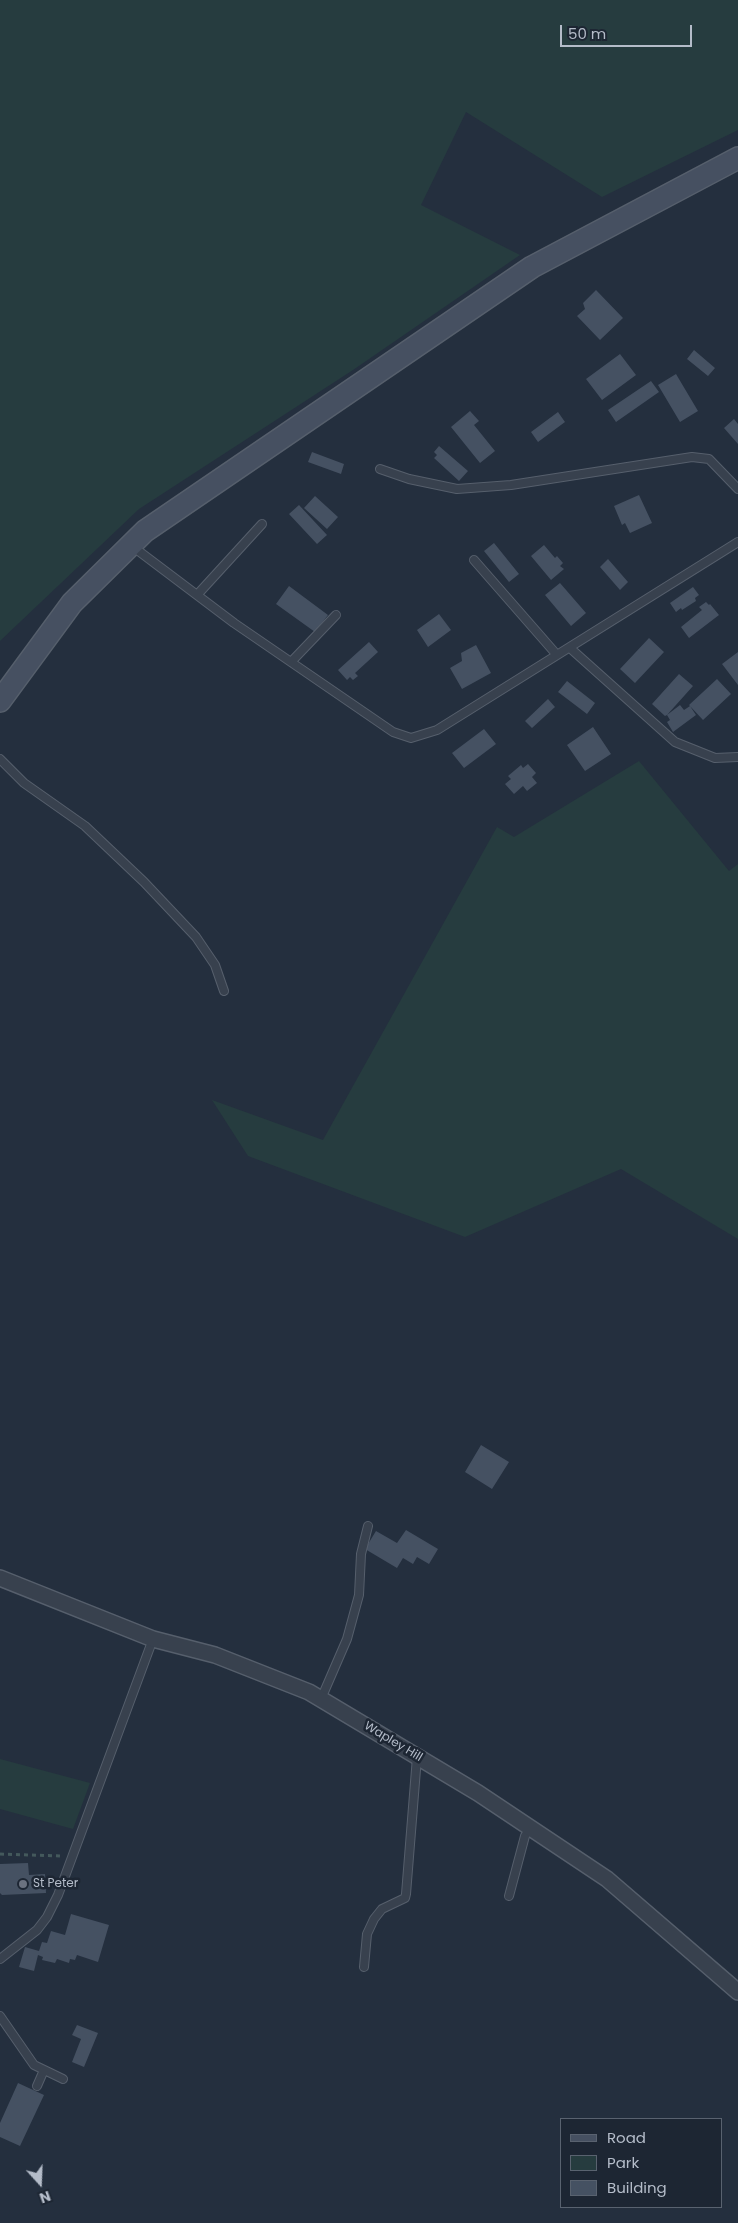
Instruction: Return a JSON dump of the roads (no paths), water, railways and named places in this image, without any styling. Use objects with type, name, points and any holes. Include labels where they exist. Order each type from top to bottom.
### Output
[{"type":"main road","points":[[0,701],[72,603],[145,530],[532,267],[738,158]]},
{"type":"street","name":"Wapley Hill","points":[[0,1578],[153,1639],[215,1655],[309,1692],[418,1757],[607,1879],[738,1992]]},
{"type":"lane","points":[[380,469],[409,479],[457,489],[511,485],[692,456],[709,459],[738,489]]},
{"type":"lane","points":[[197,595],[262,524]]},
{"type":"lane","points":[[131,545],[291,662],[393,732],[411,738],[437,730],[738,542]]},
{"type":"lane","points":[[474,560],[557,655]]},
{"type":"lane","points":[[291,662],[336,615]]},
{"type":"lane","points":[[570,648],[675,742],[716,758],[738,757]]},
{"type":"lane","points":[[0,759],[24,783],[85,826],[144,882],[196,937],[215,965],[224,991]]},
{"type":"lane","points":[[321,1700],[347,1639],[359,1595],[361,1554],[368,1526]]},
{"type":"lane","points":[[0,1959],[36,1930],[47,1917],[72,1856],[153,1639]]},
{"type":"lane","points":[[364,1967],[367,1934],[374,1918],[382,1909],[405,1898],[418,1757]]},
{"type":"lane","points":[[509,1896],[525,1836],[530,1828]]},
{"type":"lane","points":[[0,2016],[34,2065],[63,2079]]},
{"type":"lane","points":[[37,2086],[44,2070]]},
{"type":"place","name":"St Peter","points":[[23,1884]]}]
